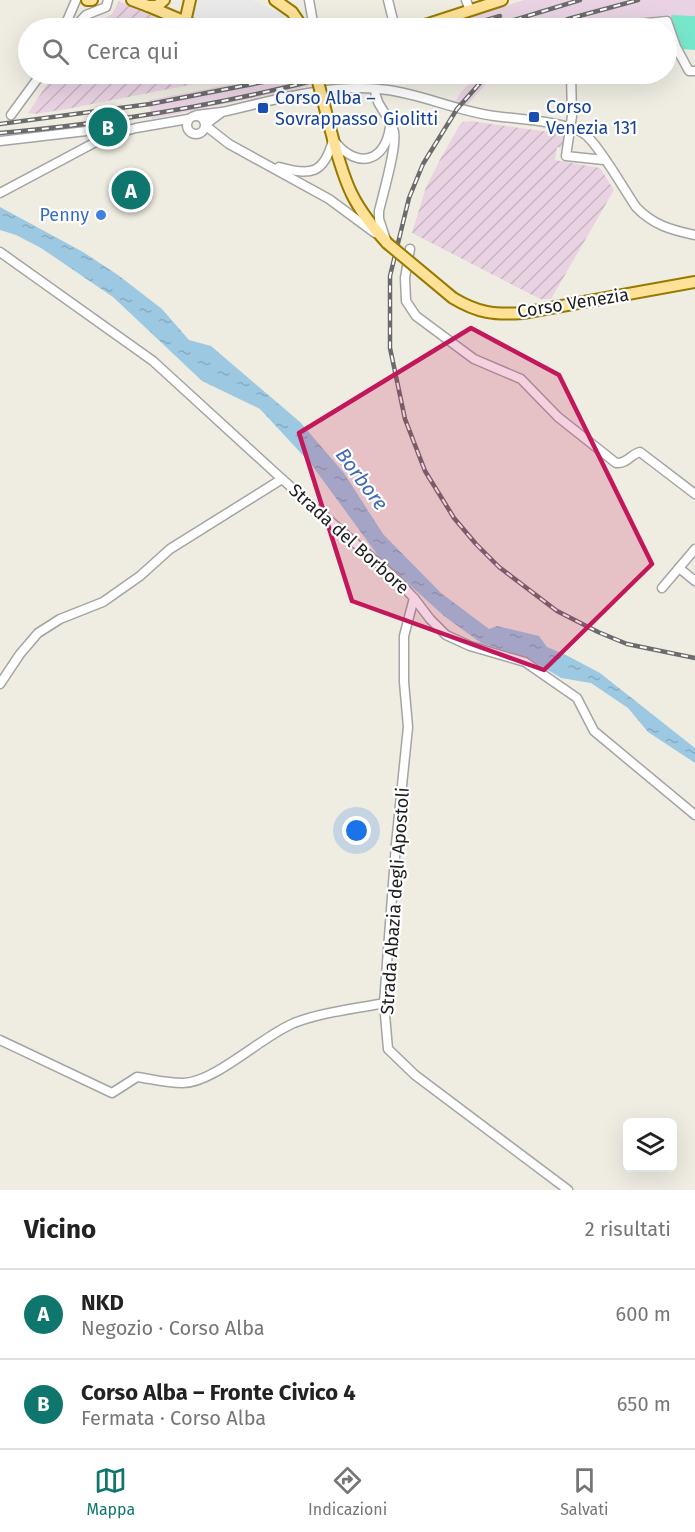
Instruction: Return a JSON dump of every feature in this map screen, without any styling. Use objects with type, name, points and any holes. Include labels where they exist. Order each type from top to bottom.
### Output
[{"type":"main road","points":[[87,0],[95,3]]},
{"type":"main road","points":[[132,0],[176,18]]},
{"type":"main road","points":[[148,6],[158,6],[164,0]]},
{"type":"main road","points":[[186,18],[189,0]]},
{"type":"main road","points":[[275,0],[292,12],[296,18]]},
{"type":"main road","points":[[439,18],[468,5],[502,0]]},
{"type":"main road","name":"Corso Venezia","points":[[319,84],[343,176],[353,200],[387,243],[453,298],[469,308],[483,312],[513,314],[695,282]]},
{"type":"street","points":[[68,18],[76,0]]},
{"type":"street","points":[[83,18],[95,3],[106,7],[108,0]]},
{"type":"street","points":[[309,0],[312,18]]},
{"type":"street","points":[[388,0],[392,18]]},
{"type":"street","points":[[677,46],[689,71],[695,71]]},
{"type":"street","points":[[11,115],[34,84]]},
{"type":"street","points":[[571,84],[572,116],[566,156],[604,160]]},
{"type":"street","points":[[4,191],[107,136],[305,93],[344,88],[375,88],[423,97],[472,113],[570,128],[586,135],[643,215],[665,228],[695,235]]},
{"type":"street","points":[[375,88],[376,100],[391,123],[394,138],[379,219],[387,243]]},
{"type":"street","points":[[199,134],[222,112]]},
{"type":"street","points":[[192,117],[202,117],[206,125],[229,144]]},
{"type":"street","points":[[188,130],[187,125],[192,117]]},
{"type":"street","points":[[333,139],[348,155],[365,159],[381,151],[387,143],[391,123]]},
{"type":"street","points":[[160,124],[188,130],[193,134],[229,144],[268,164],[329,199],[387,243]]},
{"type":"street","points":[[0,141],[95,130],[102,130],[107,136]]},
{"type":"street","points":[[268,164],[297,172],[313,171],[324,163],[333,139]]},
{"type":"street","points":[[410,249],[405,278],[406,301],[416,316],[474,359],[521,379],[558,417],[616,463],[621,463],[640,452],[695,494]]},
{"type":"street","name":"Strada del Borbore","points":[[0,252],[153,361],[282,479],[333,521],[414,598],[446,635],[470,646],[525,662],[577,698],[594,731],[695,815]]},
{"type":"street","points":[[0,684],[20,654],[39,633],[60,619],[103,602],[140,576],[170,549],[282,479]]},
{"type":"street","points":[[662,588],[695,549]]},
{"type":"street","points":[[679,568],[695,581]]},
{"type":"street","name":"Strada Abazia degli Apostoli","points":[[414,598],[404,636],[404,682],[408,727],[396,844],[384,1003],[388,1049],[415,1075],[567,1190]]},
{"type":"street","points":[[0,1040],[112,1093],[137,1077],[183,1083],[204,1080],[262,1040],[294,1024],[327,1013],[384,1003]]},
{"type":"highlighted area","points":[[471,328],[559,375],[652,564],[544,670],[352,601],[299,433]]},
{"type":"shaded area","points":[[197,0],[251,0],[281,13],[286,18],[191,18]]},
{"type":"shaded area","points":[[524,0],[695,0],[695,50],[678,45],[677,18],[671,18],[670,15],[644,18],[467,18]]},
{"type":"shaded area","points":[[119,1],[157,18],[104,18],[112,14]]},
{"type":"shaded area","points":[[47,84],[194,84],[67,109],[28,113]]},
{"type":"shaded area","points":[[232,84],[315,84],[152,119],[149,100]]},
{"type":"shaded area","points":[[469,84],[486,84],[466,106],[455,103],[460,93]]},
{"type":"shaded area","points":[[471,121],[564,134],[562,148],[557,147],[555,160],[600,168],[614,190],[551,299],[540,299],[412,233],[426,187],[442,156],[458,128],[463,122]]},
{"type":"green space","points":[[671,15],[695,16],[695,50],[680,49],[677,38],[677,18],[672,18]]},
{"type":"water","points":[[0,207],[83,252],[118,275],[162,309],[189,340],[211,346],[300,422],[344,473],[383,534],[441,593],[489,629],[497,626],[539,636],[547,647],[600,673],[695,748],[695,763],[648,732],[628,708],[591,683],[561,678],[528,658],[481,643],[444,616],[379,557],[311,464],[260,409],[202,381],[113,297],[41,248],[16,235],[0,230]]},
{"type":"railway","points":[[521,18],[580,0]]},
{"type":"railway","points":[[572,18],[638,0]]},
{"type":"railway","points":[[493,18],[500,16]]},
{"type":"railway","points":[[0,124],[150,104],[253,84]]},
{"type":"railway","points":[[0,133],[86,124],[171,111],[298,84]]},
{"type":"railway","points":[[479,84],[457,109],[423,164],[409,198],[390,276],[390,348],[405,419],[425,471],[454,518],[499,567],[557,611],[598,632],[627,644],[695,658]]},
{"type":"place","name":"Corso Alba – Sovrappasso Giolitti","points":[[263,108]]},
{"type":"place","name":"Corso Venezia 131","points":[[534,117]]},
{"type":"place","name":"Corso Alba – Fronte Civico 4","points":[[108,127]]},
{"type":"place","name":"NKD","points":[[131,190]]},
{"type":"place","name":"Penny","points":[[101,215]]},
{"type":"water label","name":"Borbore","points":[[362,479]]}]
